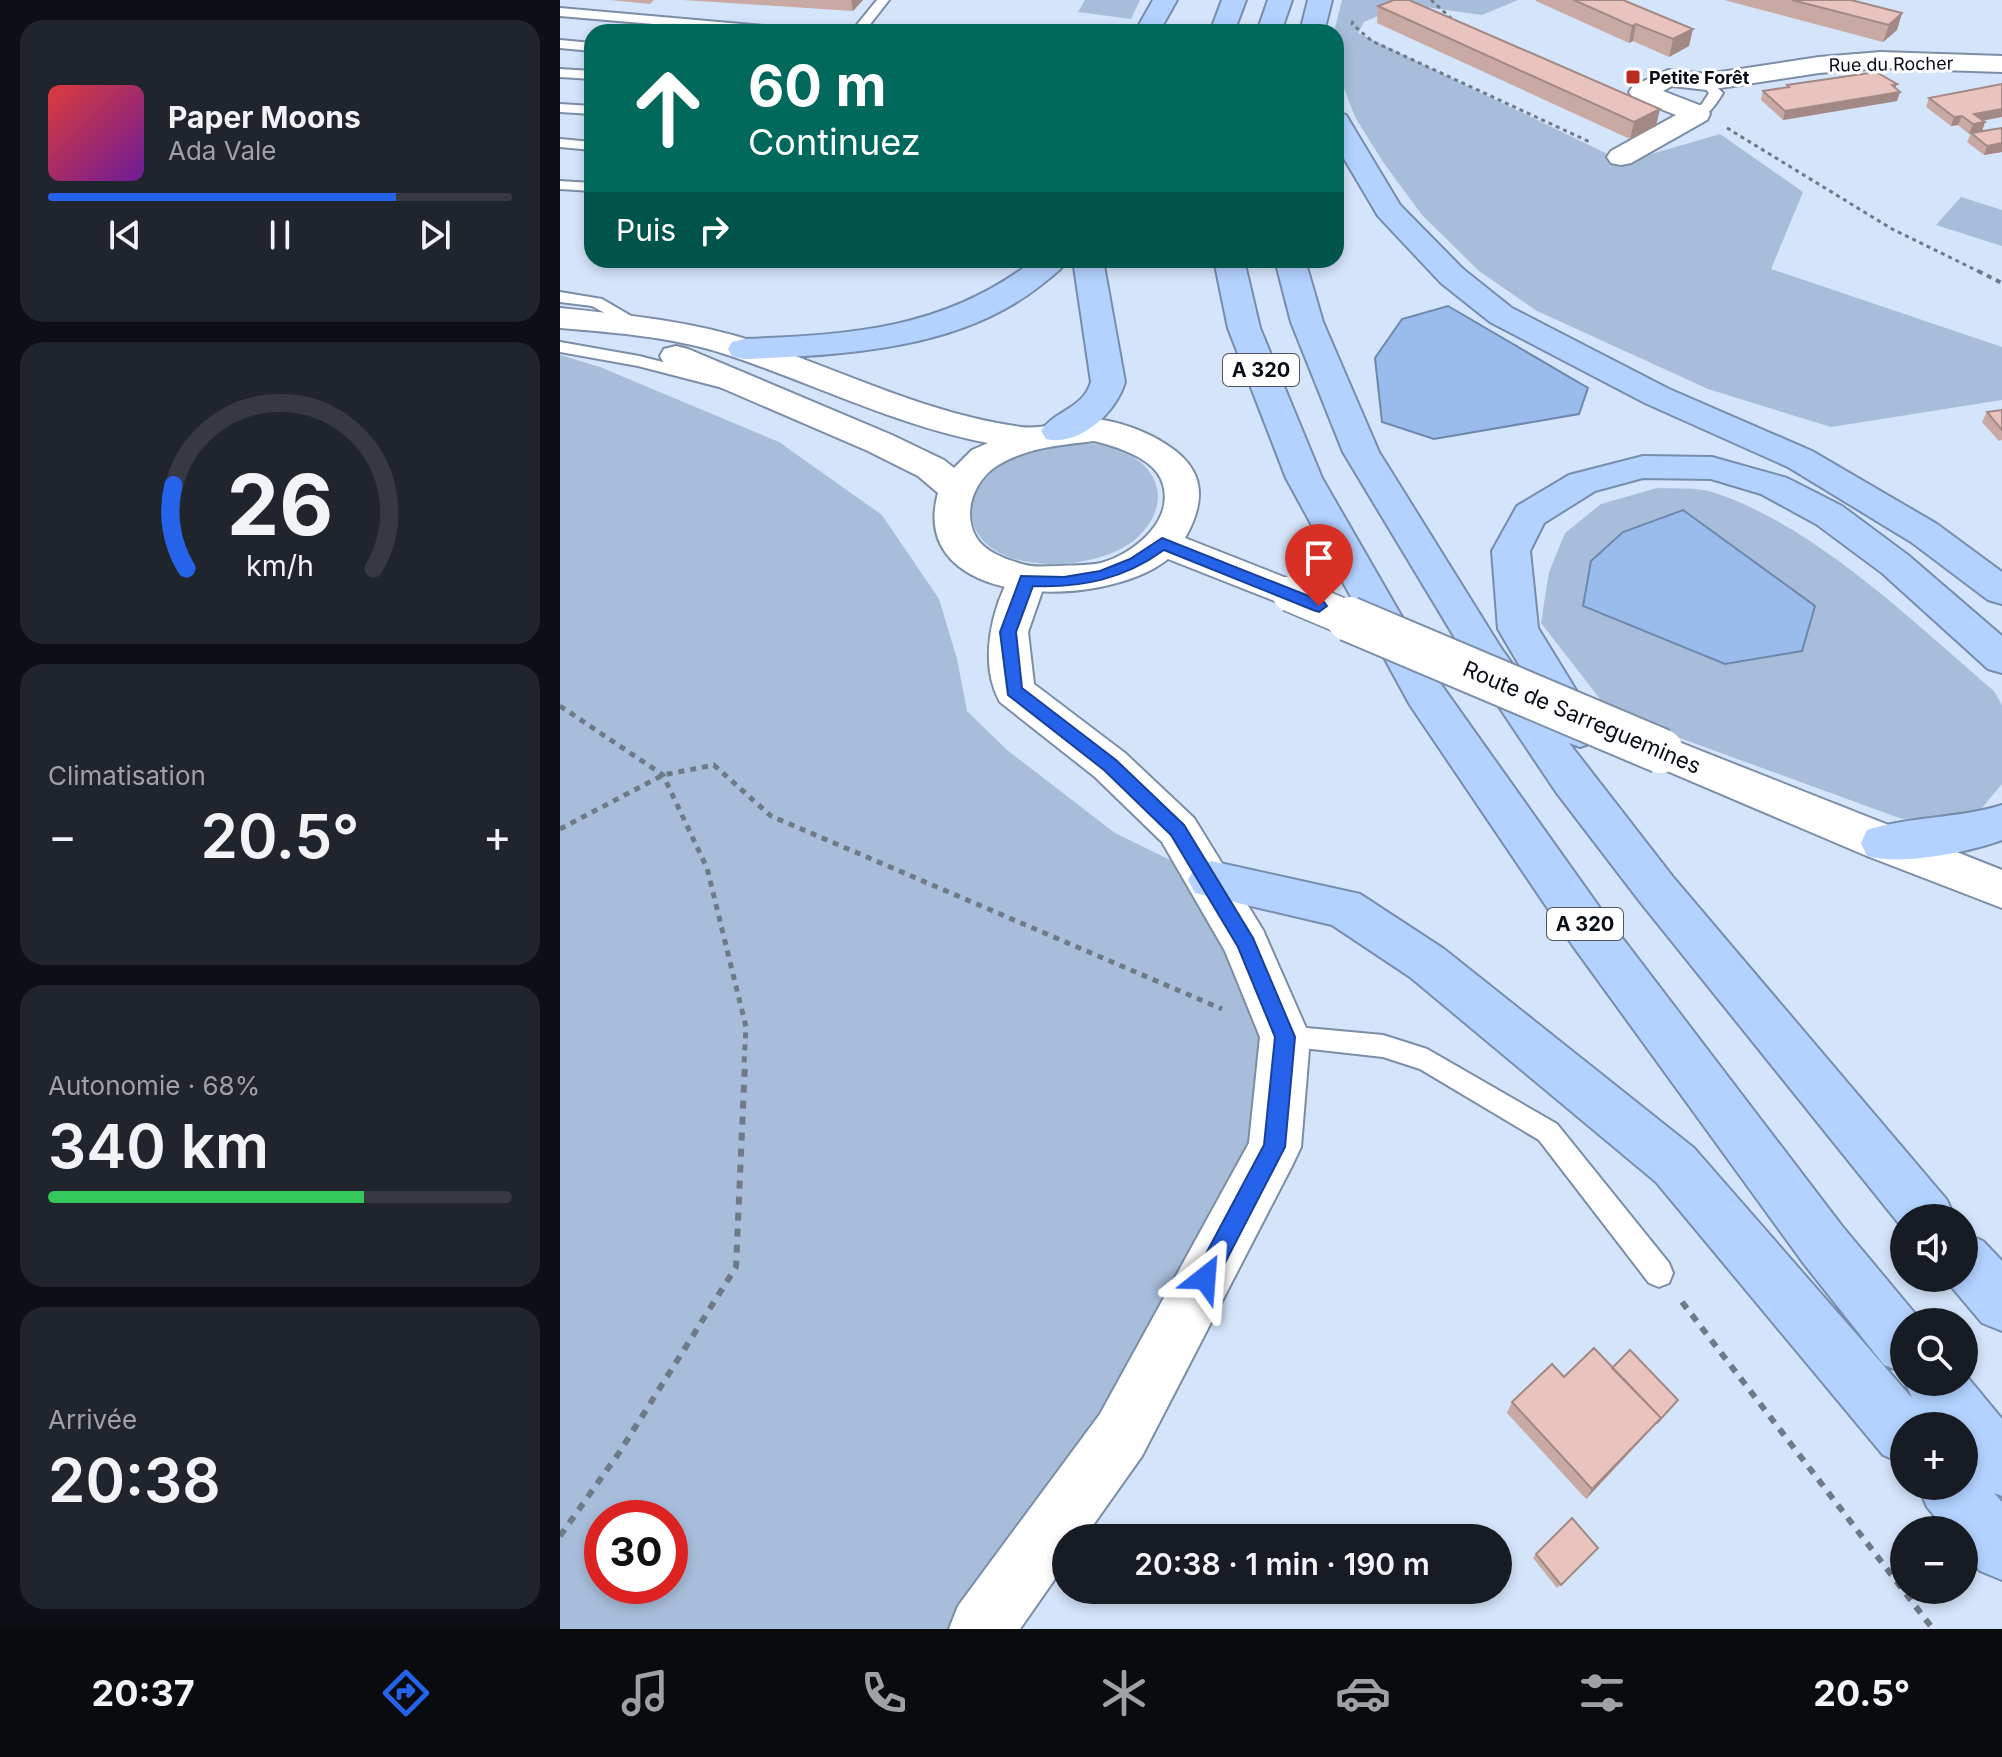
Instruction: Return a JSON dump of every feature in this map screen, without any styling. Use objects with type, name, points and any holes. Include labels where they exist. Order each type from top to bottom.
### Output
[{"type":"highway","points":[[1152,24],[1165,0]]},
{"type":"highway","points":[[1225,24],[1234,0]]},
{"type":"highway","points":[[1272,24],[1280,0]]},
{"type":"highway","points":[[1314,24],[1320,0]]},
{"type":"highway","points":[[1344,135],[1388,210],[1452,276],[1501,315],[1657,396],[1800,459],[1924,533],[2002,591]]},
{"type":"highway","points":[[744,349],[811,347],[889,337],[946,325],[1001,299],[1028,283],[1044,268]]},
{"type":"highway","points":[[1058,431],[1090,411],[1105,396],[1108,382],[1089,268]]},
{"type":"highway","name":"A 320","points":[[1231,268],[1244,328],[1304,478],[1425,694],[1590,932],[1823,1245],[1890,1328]]},
{"type":"highway","name":"A 320","points":[[1292,268],[1307,322],[1361,452],[1487,658],[1571,780],[1657,890],[1916,1204]]},
{"type":"highway","points":[[1571,780],[1580,731],[1518,629],[1511,551],[1530,515],[1582,483],[1643,467],[1712,468],[1774,486],[1829,515],[1884,555],[2002,659]]},
{"type":"highway","points":[[1883,843],[1977,831],[2002,822]]},
{"type":"highway","points":[[1211,880],[1344,908],[1427,963],[1675,1165],[1890,1418]]},
{"type":"highway","points":[[1978,1276],[2002,1303]]},
{"type":"highway","points":[[1945,1396],[2002,1466]]},
{"type":"highway","points":[[1960,1500],[2002,1549]]},
{"type":"main road","name":"Rue du Rocher","points":[[1697,114],[1642,92],[1668,78],[1707,82],[1819,65],[1881,60],[2002,64]]},
{"type":"main road","points":[[1621,157],[1697,114]]},
{"type":"main road","points":[[562,320],[667,328],[744,349],[914,414],[955,426],[1021,438]]},
{"type":"main road","points":[[562,320],[710,368],[918,462],[955,488]]},
{"type":"main road","points":[[1094,430],[1128,437],[1156,451],[1176,471],[1183,494],[1179,519],[1162,543],[1136,563],[1102,576],[1064,582],[1027,580],[994,570],[968,554],[953,534],[948,510],[955,488],[981,459],[1021,438],[1058,431],[1094,430]]},
{"type":"main road","name":"Route de Sarreguemines","points":[[1162,543],[1883,843],[2002,889]]},
{"type":"main road","points":[[981,1629],[1121,1435],[1275,1147],[1285,1037],[1246,944],[1211,880],[1178,830],[1110,765],[1014,691],[1008,632],[1027,580]]},
{"type":"lane","points":[[864,24],[883,0]]},
{"type":"lane","points":[[560,12],[697,24]]},
{"type":"lane","points":[[560,44],[584,46]]},
{"type":"lane","points":[[560,73],[584,74]]},
{"type":"lane","points":[[1697,114],[1707,107],[1716,93],[1707,82]]},
{"type":"lane","points":[[560,108],[584,110]]},
{"type":"lane","points":[[560,143],[584,145]]},
{"type":"lane","points":[[560,185],[584,186]]},
{"type":"lane","points":[[562,320],[639,361],[765,393]]},
{"type":"lane","points":[[1285,1037],[1383,1046],[1427,1060],[1548,1132],[1659,1273]]},
{"type":"path","points":[[1431,0],[1453,20]]},
{"type":"path","points":[[1352,24],[1372,41],[1621,157]]},
{"type":"path","points":[[1697,114],[1736,132],[1804,178],[1892,229],[2002,283]]},
{"type":"path","points":[[560,706],[663,775],[707,868],[746,1027],[736,1267],[619,1453],[560,1536]]},
{"type":"path","points":[[560,829],[663,775],[714,765],[771,816],[1285,1037]]},
{"type":"path","points":[[1659,1273],[1933,1629]]},
{"type":"shaded area","points":[[1085,0],[1140,0],[1131,19],[1078,12]]},
{"type":"shaded area","points":[[1342,0],[1518,0],[1482,15],[1405,4],[1364,22],[1358,33],[1624,162],[1720,134],[1803,192],[1771,269],[2002,347],[2002,400],[1831,427],[1708,389],[1537,311],[1479,271],[1422,215],[1383,162],[1355,117],[1344,88],[1344,24],[1336,24]]},
{"type":"shaded area","points":[[1961,197],[2002,210],[2002,246],[1936,225]]},
{"type":"shaded area","points":[[1448,306],[1588,388],[1579,414],[1434,439],[1382,422],[1375,358],[1402,319]]},
{"type":"shaded area","points":[[560,355],[600,367],[779,442],[882,515],[939,599],[957,659],[967,711],[1007,750],[1115,833],[1211,880],[1285,1037],[1275,1147],[966,1629],[560,1629]]},
{"type":"shaded area","points":[[1065,442],[1120,450],[1145,466],[1157,487],[1158,499],[1149,524],[1122,548],[1099,558],[1073,563],[1046,564],[1020,560],[998,552],[980,537],[971,517],[970,503],[977,487],[990,471],[1007,458]]},
{"type":"shaded area","points":[[1657,488],[1712,492],[1788,527],[1861,578],[1994,691],[2002,705],[2002,784],[1981,809],[1951,818],[1902,819],[1611,713],[1541,623],[1549,572],[1565,533],[1601,504]]},
{"type":"shaded area","points":[[1683,510],[1815,606],[1802,651],[1725,664],[1583,606],[1591,561],[1623,532]]},
{"type":"building","points":[[1394,0],[1409,0],[1660,109],[1634,122],[1378,6]]},
{"type":"building","points":[[1574,0],[1623,0],[1693,29],[1673,39],[1636,24],[1632,26]]},
{"type":"building","points":[[1792,0],[1851,0],[1902,13],[1889,25]]},
{"type":"building","points":[[1876,72],[1897,84],[1892,85],[1900,92],[1785,111],[1763,91],[1789,87],[1787,85]]},
{"type":"building","points":[[2002,84],[2002,109],[1974,114],[1985,122],[1973,124],[1962,116],[1954,117],[1929,98]]},
{"type":"building","points":[[2002,128],[2002,143],[1987,146],[1971,133]]},
{"type":"building","points":[[2002,410],[2002,430],[1987,412]]},
{"type":"building","points":[[1594,1348],[1661,1418],[1592,1489],[1512,1402],[1552,1364],[1564,1377]]},
{"type":"building","points":[[1630,1350],[1678,1400],[1657,1423],[1661,1418],[1612,1368]]},
{"type":"building","points":[[1572,1518],[1598,1548],[1561,1585],[1536,1554]]},
{"type":"place","name":"Petite Forêt","points":[[1633,77]]},
{"type":"route","points":[[1205,1278],[1275,1147],[1285,1037],[1246,944],[1211,880],[1178,830],[1110,765],[1014,691],[1008,632],[1027,580],[1064,582],[1102,576],[1136,563],[1162,543],[1319,606]]}]
